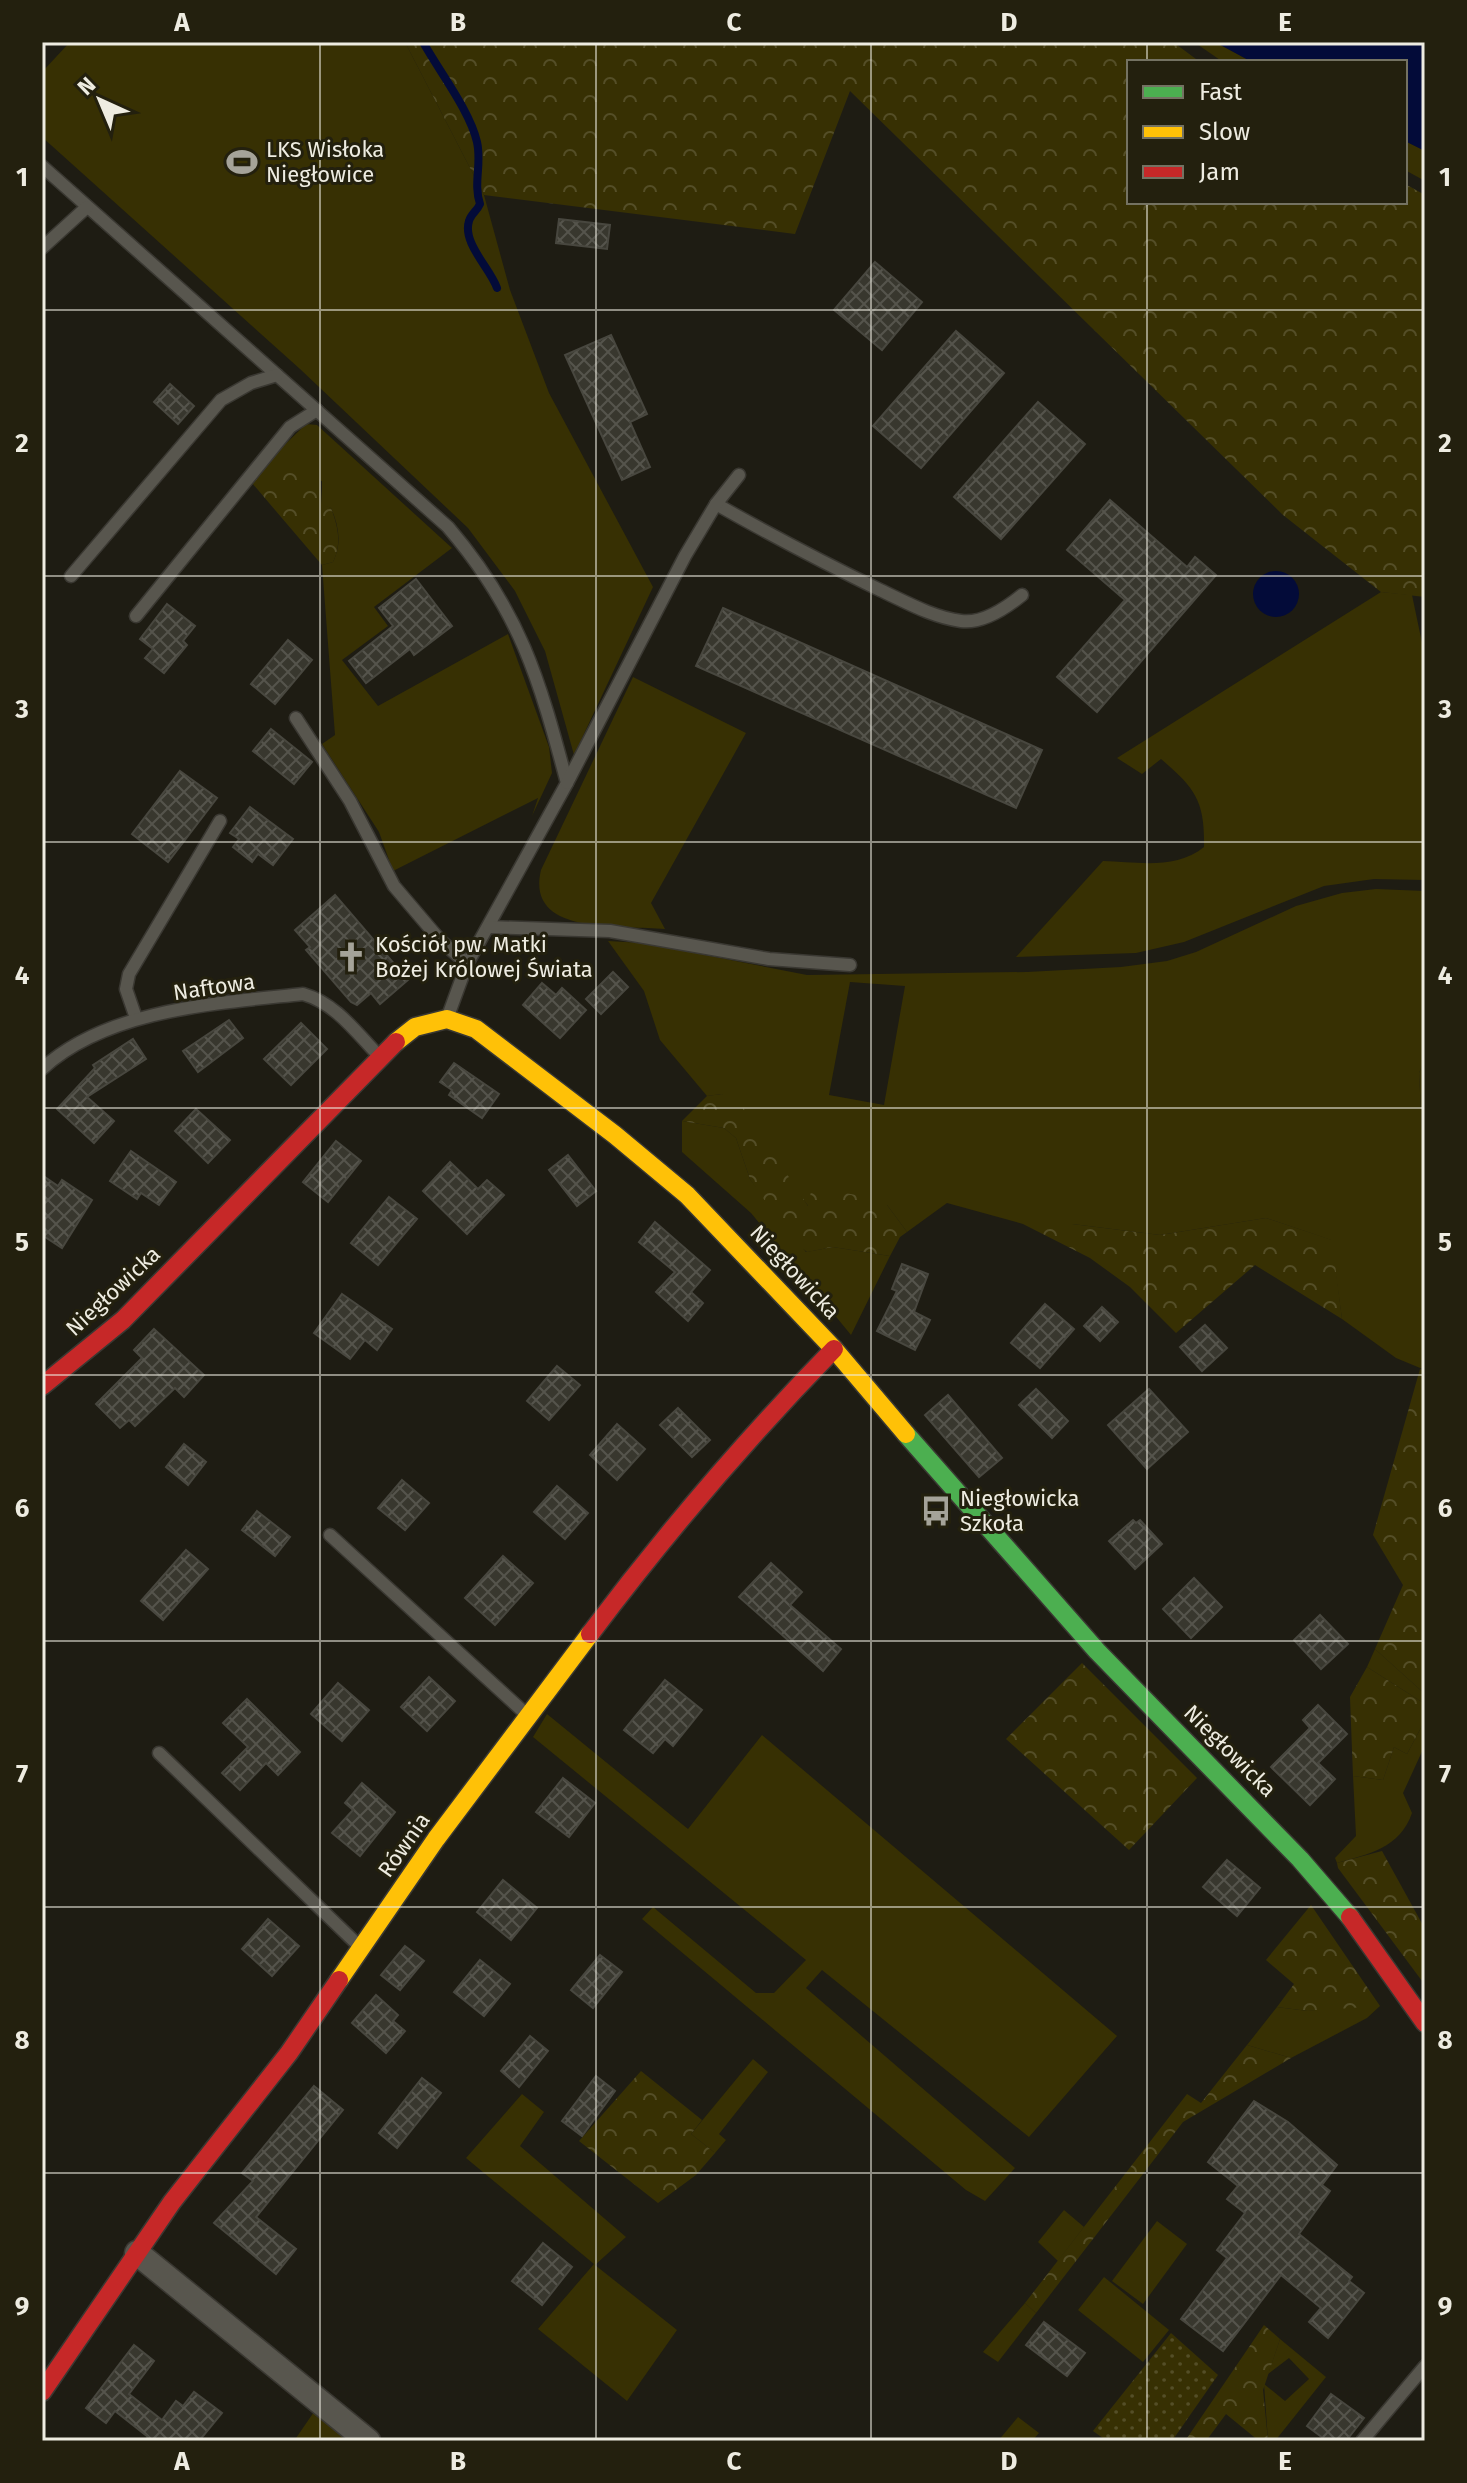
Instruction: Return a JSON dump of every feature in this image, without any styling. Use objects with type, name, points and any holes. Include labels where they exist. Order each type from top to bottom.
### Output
[{"type":"street","name":"Niegłowicka","points":[[42,1386],[123,1320],[380,1058],[415,1027],[447,1019],[464,1022],[491,1038],[687,1195],[834,1349],[968,1509],[1097,1651],[1300,1859],[1353,1921],[1425,2023]]},
{"type":"street","name":"Równia","points":[[42,2392],[137,2253],[289,2053],[436,1839],[657,1545],[755,1429],[834,1349]]},
{"type":"street","points":[[137,2253],[368,2441]]},
{"type":"lane","points":[[42,166],[448,527],[500,594],[529,656],[567,783]]},
{"type":"lane","points":[[42,248],[87,207]]},
{"type":"lane","points":[[71,576],[221,400],[251,383],[277,375]]},
{"type":"lane","points":[[136,616],[290,427],[317,410]]},
{"type":"lane","points":[[447,1019],[467,964],[716,504],[739,475]]},
{"type":"lane","points":[[716,504],[851,576],[920,609],[943,616],[963,621],[980,618],[996,613],[1022,595]]},
{"type":"lane","points":[[296,718],[350,801],[394,886],[467,964]]},
{"type":"lane","points":[[136,1018],[126,989],[129,974],[220,821]]},
{"type":"lane","points":[[489,927],[610,931],[769,959],[850,965]]},
{"type":"lane","name":"Naftowa","points":[[42,1069],[80,1041],[136,1018],[303,994],[318,999],[334,1010],[380,1058]]},
{"type":"lane","points":[[330,1535],[528,1716]]},
{"type":"lane","points":[[159,1753],[361,1948]]},
{"type":"lane","points":[[1362,2441],[1425,2366]]},
{"type":"green space","points":[[70,42],[405,42],[484,195],[510,290],[549,393],[653,587],[574,755],[545,651],[515,591],[468,528],[300,369],[42,137],[42,72]]},
{"type":"green space","points":[[405,42],[1173,42],[1197,60],[1127,60],[1127,204],[1407,204],[1407,185],[1425,195],[1425,597],[1381,592],[1283,515],[850,91],[795,234],[484,195]]},
{"type":"green space","points":[[1194,42],[1215,42],[1248,60],[1220,60]]},
{"type":"green space","points":[[1407,142],[1425,151],[1425,181],[1407,171]]},
{"type":"green space","points":[[306,424],[317,425],[452,548],[374,607],[388,626],[342,660],[378,706],[508,634],[549,747],[552,773],[532,816],[538,798],[393,871],[379,832],[322,744],[335,735],[322,565],[333,562],[336,555],[336,522],[331,508],[322,505],[322,481],[265,464]]},
{"type":"green space","points":[[265,464],[304,466],[320,472],[322,504],[331,508],[337,528],[338,542],[333,562],[322,565],[252,483]]},
{"type":"green space","points":[[1381,592],[1412,595],[1425,657],[1425,880],[1374,879],[1324,886],[1184,942],[1136,953],[1016,957],[1103,861],[1169,862],[1204,847],[1200,807],[1190,787],[1161,759],[1142,774],[1117,758]]},
{"type":"green space","points":[[633,677],[746,733],[651,903],[665,929],[580,923],[561,917],[547,906],[540,891],[541,870]]},
{"type":"green space","points":[[1376,889],[1425,891],[1425,1059],[1419,1073],[1425,1186],[1425,1370],[1396,1358],[1342,1319],[1331,1240],[1266,1218],[1160,1235],[1072,1224],[1023,1224],[947,1203],[907,1232],[887,1205],[809,1207],[722,1094],[707,1096],[660,1040],[644,991],[608,941],[643,943],[807,975],[1027,972],[1121,967],[1167,961],[1196,952],[1296,906],[1342,893]],"holes":[[[850,982],[905,986],[884,1105],[829,1095]]]},
{"type":"green space","points":[[1425,1059],[1425,1186],[1419,1073]]},
{"type":"green space","points":[[722,1094],[740,1103],[808,1206],[812,1187],[867,1197],[887,1205],[907,1232],[900,1237],[890,1256],[833,1247],[807,1252],[791,1239],[750,1179],[736,1138],[724,1128],[682,1121],[707,1096]]},
{"type":"green space","points":[[682,1121],[724,1128],[736,1138],[750,1179],[806,1252],[833,1247],[890,1256],[851,1335],[751,1213],[682,1152]]},
{"type":"green space","points":[[1266,1218],[1332,1240],[1342,1319],[1255,1265],[1176,1333],[1130,1287],[1090,1258],[1023,1224],[1072,1224],[1160,1235]]},
{"type":"green space","points":[[1420,1369],[1425,1370],[1425,1694],[1375,1649],[1403,1585],[1373,1535]]},
{"type":"green space","points":[[1375,1649],[1425,1694],[1425,1704],[1367,1667]]},
{"type":"green space","points":[[1082,1663],[1197,1778],[1129,1850],[1006,1739]]},
{"type":"green space","points":[[1367,1667],[1425,1704],[1425,1720],[1407,1754],[1394,1747],[1383,1780],[1353,1776],[1350,1697]]},
{"type":"green space","points":[[547,1714],[688,1829],[762,1735],[1117,2036],[1029,2137],[822,1970],[806,1988],[1015,2168],[985,2201],[966,2190],[642,1919],[653,1907],[756,1993],[774,1993],[806,1960],[533,1737]]},
{"type":"green space","points":[[1425,1720],[1425,1745],[1403,1793],[1412,1813],[1407,1825],[1382,1848],[1337,1863],[1335,1858],[1356,1836],[1353,1776],[1383,1780],[1394,1747],[1407,1754]]},
{"type":"green space","points":[[1382,1851],[1425,1929],[1425,1985],[1338,1868],[1337,1863]]},
{"type":"green space","points":[[1311,1905],[1380,2006],[1308,2011],[1277,2007],[1294,1984],[1266,1960]]},
{"type":"green space","points":[[1380,2006],[1367,2018],[1291,2058],[1247,2045],[1277,2007],[1308,2011]]},
{"type":"green space","points":[[1247,2045],[1291,2058],[1183,2122],[1036,2313],[1025,2303],[1187,2094],[1201,2103]]},
{"type":"green space","points":[[753,2059],[768,2072],[719,2134],[726,2140],[715,2153],[691,2134]]},
{"type":"green space","points":[[641,2071],[702,2120],[691,2134],[715,2153],[696,2175],[658,2203],[579,2141]]},
{"type":"green space","points":[[522,2094],[544,2112],[520,2146],[626,2237],[595,2265],[677,2330],[627,2401],[538,2329],[594,2264],[466,2158]]},
{"type":"green space","points":[[1064,2210],[1084,2227],[1058,2261],[1038,2242]]},
{"type":"green space","points":[[1157,2221],[1187,2244],[1143,2304],[1112,2281]]},
{"type":"green space","points":[[1104,2277],[1169,2330],[1143,2362],[1078,2310]]},
{"type":"green space","points":[[1025,2303],[1036,2313],[998,2362],[983,2352]]},
{"type":"green space","points":[[1264,2325],[1280,2339],[1263,2390],[1268,2441],[1259,2441],[1226,2414],[1206,2441],[1185,2441]]},
{"type":"green space","points":[[1171,2333],[1218,2375],[1172,2441],[1107,2441],[1093,2431]]},
{"type":"green space","points":[[1280,2339],[1326,2377],[1275,2441],[1268,2441],[1264,2384],[1285,2401],[1309,2379],[1289,2358],[1268,2374]]},
{"type":"green space","points":[[316,2409],[357,2441],[294,2441]]},
{"type":"green space","points":[[1018,2417],[1039,2433],[1032,2441],[998,2441]]},
{"type":"shaded area","points":[[1215,42],[1425,42],[1425,151],[1407,142],[1407,60],[1248,60]]},
{"type":"shaded area","points":[[1276,571],[1292,578],[1299,594],[1292,610],[1276,617],[1260,610],[1253,594],[1260,578]]},
{"type":"building","points":[[559,219],[610,225],[607,249],[556,243]]},
{"type":"building","points":[[875,262],[922,302],[882,350],[834,310]]},
{"type":"building","points":[[956,331],[1004,373],[921,468],[873,426]]},
{"type":"building","points":[[611,335],[647,414],[630,422],[650,467],[622,480],[565,355]]},
{"type":"building","points":[[170,384],[194,406],[178,424],[154,402]]},
{"type":"building","points":[[1038,402],[1085,444],[1001,539],[954,497]]},
{"type":"building","points":[[1110,500],[1187,567],[1195,557],[1216,575],[1097,712],[1057,677],[1125,600],[1067,550]]},
{"type":"building","points":[[416,579],[452,626],[414,655],[410,649],[366,683],[349,661],[393,626],[379,608]]},
{"type":"building","points":[[167,604],[195,626],[183,641],[187,645],[164,673],[145,658],[153,649],[140,639]]},
{"type":"building","points":[[723,608],[1042,750],[1016,808],[696,666]]},
{"type":"building","points":[[288,640],[312,660],[275,704],[251,684]]},
{"type":"building","points":[[271,729],[312,762],[294,784],[253,751]]},
{"type":"building","points":[[180,771],[217,798],[168,862],[132,834]]},
{"type":"building","points":[[250,807],[293,839],[273,865],[258,854],[252,862],[233,847],[239,839],[230,833]]},
{"type":"building","name":"Kościół pw. Matki Bożej Królowej Świata","points":[[335,895],[408,980],[380,1004],[371,993],[357,1005],[351,1002],[306,950],[310,947],[295,930]]},
{"type":"building","points":[[613,972],[628,987],[601,1014],[586,999]]},
{"type":"building","points":[[542,983],[556,995],[562,988],[586,1010],[560,1038],[523,1005]]},
{"type":"building","points":[[229,1020],[243,1038],[198,1072],[183,1051]]},
{"type":"building","points":[[301,1023],[327,1049],[291,1085],[264,1059]]},
{"type":"building","points":[[133,1039],[146,1059],[87,1097],[114,1121],[94,1143],[57,1109],[95,1068],[93,1065]]},
{"type":"building","points":[[454,1063],[499,1094],[482,1118],[449,1095],[452,1090],[440,1082]]},
{"type":"building","points":[[196,1109],[230,1140],[208,1163],[175,1131]]},
{"type":"building","points":[[336,1141],[361,1161],[328,1202],[303,1182]]},
{"type":"building","points":[[131,1151],[176,1182],[159,1205],[141,1193],[137,1199],[110,1181]]},
{"type":"building","points":[[568,1155],[596,1191],[577,1206],[549,1170]]},
{"type":"building","points":[[450,1162],[478,1189],[487,1180],[504,1195],[467,1234],[423,1191]]},
{"type":"building","points":[[42,1175],[58,1186],[62,1180],[92,1200],[62,1248],[42,1235]]},
{"type":"building","points":[[389,1197],[417,1219],[378,1265],[351,1243]]},
{"type":"building","points":[[655,1222],[710,1270],[691,1292],[703,1303],[688,1321],[656,1292],[675,1272],[639,1242]]},
{"type":"building","points":[[902,1264],[928,1274],[914,1312],[930,1320],[915,1350],[877,1331],[897,1291],[892,1289]]},
{"type":"building","points":[[342,1294],[392,1329],[377,1350],[365,1340],[350,1359],[314,1333]]},
{"type":"building","points":[[1045,1304],[1074,1329],[1040,1368],[1011,1343]]},
{"type":"building","points":[[1102,1307],[1118,1322],[1100,1341],[1084,1326]]},
{"type":"building","points":[[1205,1325],[1227,1348],[1202,1371],[1180,1347]]},
{"type":"building","points":[[154,1329],[204,1375],[184,1397],[175,1388],[135,1426],[129,1420],[120,1428],[96,1404],[142,1358],[134,1350]]},
{"type":"building","points":[[557,1366],[580,1385],[549,1420],[527,1401]]},
{"type":"building","points":[[1036,1389],[1068,1421],[1052,1438],[1019,1405]]},
{"type":"building","points":[[1149,1389],[1188,1432],[1147,1469],[1108,1425]]},
{"type":"building","points":[[948,1395],[1002,1458],[979,1477],[925,1415]]},
{"type":"building","points":[[678,1408],[710,1440],[692,1457],[660,1425]]},
{"type":"building","points":[[617,1424],[645,1449],[617,1480],[590,1455]]},
{"type":"building","points":[[184,1444],[206,1462],[188,1485],[166,1467]]},
{"type":"building","points":[[402,1480],[429,1503],[405,1530],[378,1508]]},
{"type":"building","points":[[557,1486],[588,1513],[565,1539],[534,1512]]},
{"type":"building","points":[[257,1511],[290,1537],[275,1556],[242,1530]]},
{"type":"building","points":[[1133,1520],[1136,1523],[1140,1520],[1162,1544],[1135,1569],[1109,1541]]},
{"type":"building","points":[[186,1550],[208,1569],[163,1620],[141,1601]]},
{"type":"building","points":[[503,1556],[533,1583],[495,1625],[465,1598]]},
{"type":"building","points":[[771,1563],[802,1592],[790,1605],[841,1649],[823,1671],[739,1597]]},
{"type":"building","points":[[1194,1578],[1222,1607],[1191,1638],[1163,1609]]},
{"type":"building","points":[[1320,1615],[1348,1644],[1321,1669],[1294,1640]]},
{"type":"building","points":[[429,1677],[455,1701],[427,1731],[401,1707]]},
{"type":"building","points":[[665,1680],[702,1710],[673,1746],[665,1739],[653,1753],[624,1730]]},
{"type":"building","points":[[338,1683],[369,1710],[342,1741],[311,1714]]},
{"type":"building","points":[[247,1699],[300,1752],[278,1775],[266,1763],[240,1790],[222,1773],[248,1747],[223,1723]]},
{"type":"building","points":[[1318,1705],[1347,1734],[1318,1763],[1335,1779],[1310,1805],[1271,1767],[1310,1728],[1303,1720]]},
{"type":"building","points":[[563,1778],[595,1803],[569,1837],[536,1812]]},
{"type":"building","points":[[362,1783],[395,1812],[360,1856],[332,1833],[353,1810],[345,1803]]},
{"type":"building","points":[[1227,1860],[1260,1888],[1237,1916],[1203,1887]]},
{"type":"building","points":[[503,1880],[537,1908],[511,1940],[477,1912]]},
{"type":"building","points":[[268,1919],[299,1946],[272,1976],[242,1949]]},
{"type":"building","points":[[405,1946],[424,1961],[400,1990],[381,1975]]},
{"type":"building","points":[[600,1955],[622,1972],[593,2008],[571,1990]]},
{"type":"building","points":[[480,1960],[510,1984],[484,2016],[454,1992]]},
{"type":"building","points":[[376,1995],[398,2015],[393,2021],[405,2031],[386,2053],[352,2023]]},
{"type":"building","points":[[530,2036],[548,2051],[519,2087],[501,2071]]},
{"type":"building","points":[[596,2076],[615,2091],[582,2136],[562,2121]]},
{"type":"building","points":[[422,2078],[441,2093],[397,2148],[379,2133]]},
{"type":"building","points":[[314,2086],[343,2110],[256,2217],[296,2249],[276,2274],[214,2223],[253,2181],[242,2173]]},
{"type":"building","points":[[1254,2101],[1288,2122],[1337,2165],[1322,2185],[1330,2191],[1299,2234],[1352,2277],[1349,2281],[1364,2293],[1328,2338],[1309,2322],[1321,2308],[1281,2275],[1223,2351],[1181,2319],[1227,2258],[1217,2250],[1245,2213],[1227,2199],[1238,2186],[1208,2162]]},
{"type":"building","points":[[543,2243],[572,2267],[542,2305],[512,2281]]},
{"type":"building","points":[[1044,2322],[1085,2353],[1067,2376],[1026,2345]]},
{"type":"building","points":[[134,2345],[154,2361],[129,2394],[162,2420],[176,2401],[183,2406],[194,2392],[222,2413],[199,2441],[145,2441],[148,2437],[115,2411],[106,2423],[86,2408]]},
{"type":"building","points":[[1331,2394],[1364,2418],[1346,2441],[1327,2441],[1307,2426]]},
{"type":"waterway","points":[[423,42],[461,104],[477,142],[480,204],[470,219],[469,238],[497,288]]},
{"type":"traffic: fast","points":[[906,1434],[1097,1651],[1300,1859],[1350,1917]]},
{"type":"traffic: slow","points":[[396,1042],[415,1027],[447,1019],[476,1029],[615,1135],[687,1195],[834,1349],[906,1434]]},
{"type":"traffic: slow","points":[[339,1980],[436,1839],[590,1634]]},
{"type":"traffic: jam","points":[[42,1386],[123,1320],[396,1042]]},
{"type":"traffic: jam","points":[[590,1634],[708,1487],[834,1349]]},
{"type":"traffic: jam","points":[[1350,1917],[1425,2023]]},
{"type":"traffic: jam","points":[[42,2392],[172,2202],[289,2053],[339,1980]]},
{"type":"place","name":"LKS Wisłoka Niegłowice","points":[[242,162]]},
{"type":"place","name":"Kościół pw. Matki Bożej Królowej Świata","points":[[351,957]]},
{"type":"place","name":"Niegłowicka Szkoła","points":[[936,1511]]}]
